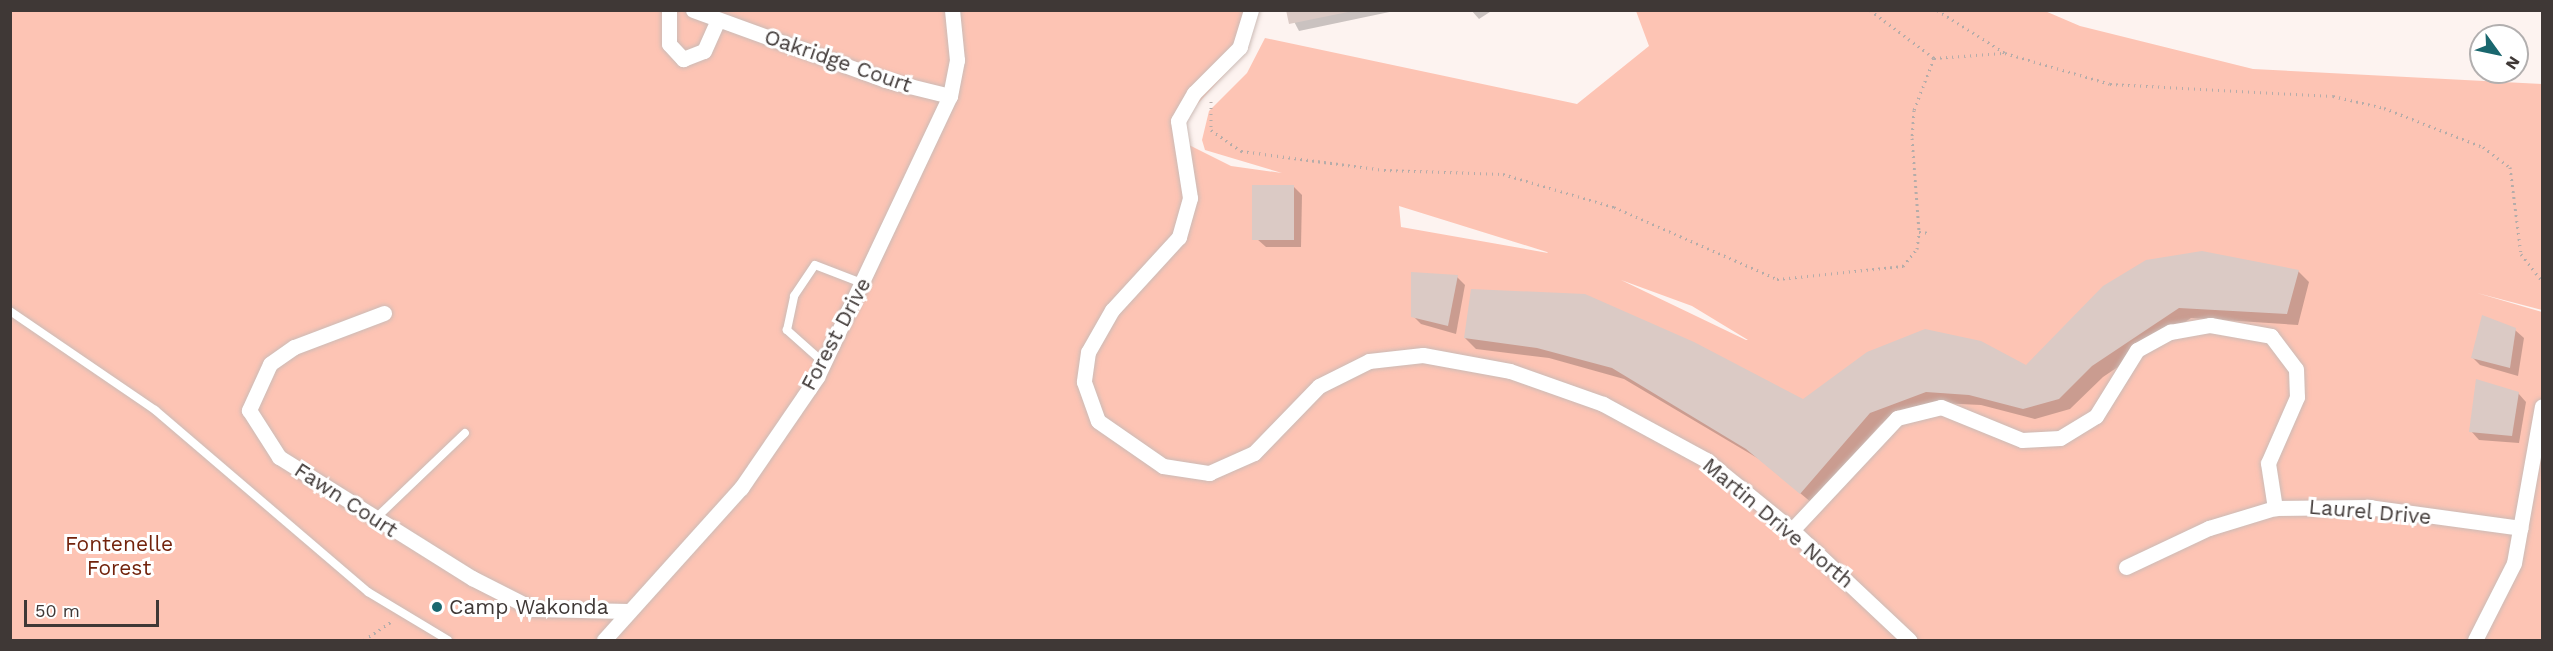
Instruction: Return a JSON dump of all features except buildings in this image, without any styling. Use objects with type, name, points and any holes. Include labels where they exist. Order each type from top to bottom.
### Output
[{"type":"street","points":[[669,10],[669,44],[683,59],[704,51],[718,20]]},
{"type":"street","name":"Oakridge Court","points":[[693,10],[885,80],[950,96]]},
{"type":"street","name":"Forest Drive","points":[[604,640],[741,488],[824,363],[950,96],[957,60],[952,10]]},
{"type":"street","name":"Martin Drive North","points":[[1251,10],[1240,47],[1194,93],[1178,121],[1190,198],[1179,237],[1112,310],[1088,352],[1084,382],[1098,421],[1163,466],[1209,473],[1254,453],[1319,386],[1342,371],[1394,355],[1461,360],[1567,389],[1640,422],[1706,460],[1792,530],[1910,640]]},
{"type":"street","name":"Fawn Court","points":[[384,313],[294,347],[270,364],[249,410],[279,457],[375,519],[533,609],[628,611]]},
{"type":"street","points":[[1792,530],[1897,418],[1941,407],[2022,440],[2060,438],[2096,416],[2137,350],[2169,332],[2210,324],[2271,336],[2296,369],[2297,397],[2268,463],[2276,508]]},
{"type":"street","points":[[2475,640],[2504,590],[2521,528],[2542,406]]},
{"type":"street","name":"Laurel Drive","points":[[2126,567],[2209,528],[2276,508],[2368,507],[2521,528]]},
{"type":"lane","points":[[824,363],[787,330],[794,296],[815,265],[862,283]]},
{"type":"lane","points":[[10,311],[155,410],[368,592],[448,640]]},
{"type":"lane","points":[[375,519],[465,433]]},
{"type":"path","points":[[1870,10],[1934,58],[2005,53]]},
{"type":"path","points":[[1937,10],[2005,53],[2110,84],[2333,96],[2442,130],[2496,153],[2510,167],[2521,254],[2542,281]]},
{"type":"path","points":[[1208,109],[1219,140],[1241,151],[1384,170],[1503,174],[1621,210],[1777,279],[1903,266],[1917,249],[1919,232],[1912,124],[1934,58]]},
{"type":"path","points":[[1919,232],[1931,232]]},
{"type":"path","points":[[364,640],[386,623],[416,619]]},
{"type":"green space","name":"Fontenelle Forest","points":[[10,11],[1259,11],[1247,50],[1192,110],[1185,125],[1187,144],[1231,166],[1282,173],[1205,150],[1202,140],[1209,111],[1247,73],[1265,38],[1577,104],[1649,46],[1636,11],[2045,11],[2080,26],[2253,69],[2469,80],[2469,84],[2542,84],[2542,310],[2477,293],[2542,312],[2542,640],[11,640]],"holes":[[[1399,206],[1547,252],[1401,227]],[[1621,280],[1692,306],[1748,340]]]},
{"type":"place","name":"Camp Wakonda","points":[[437,607]]}]
